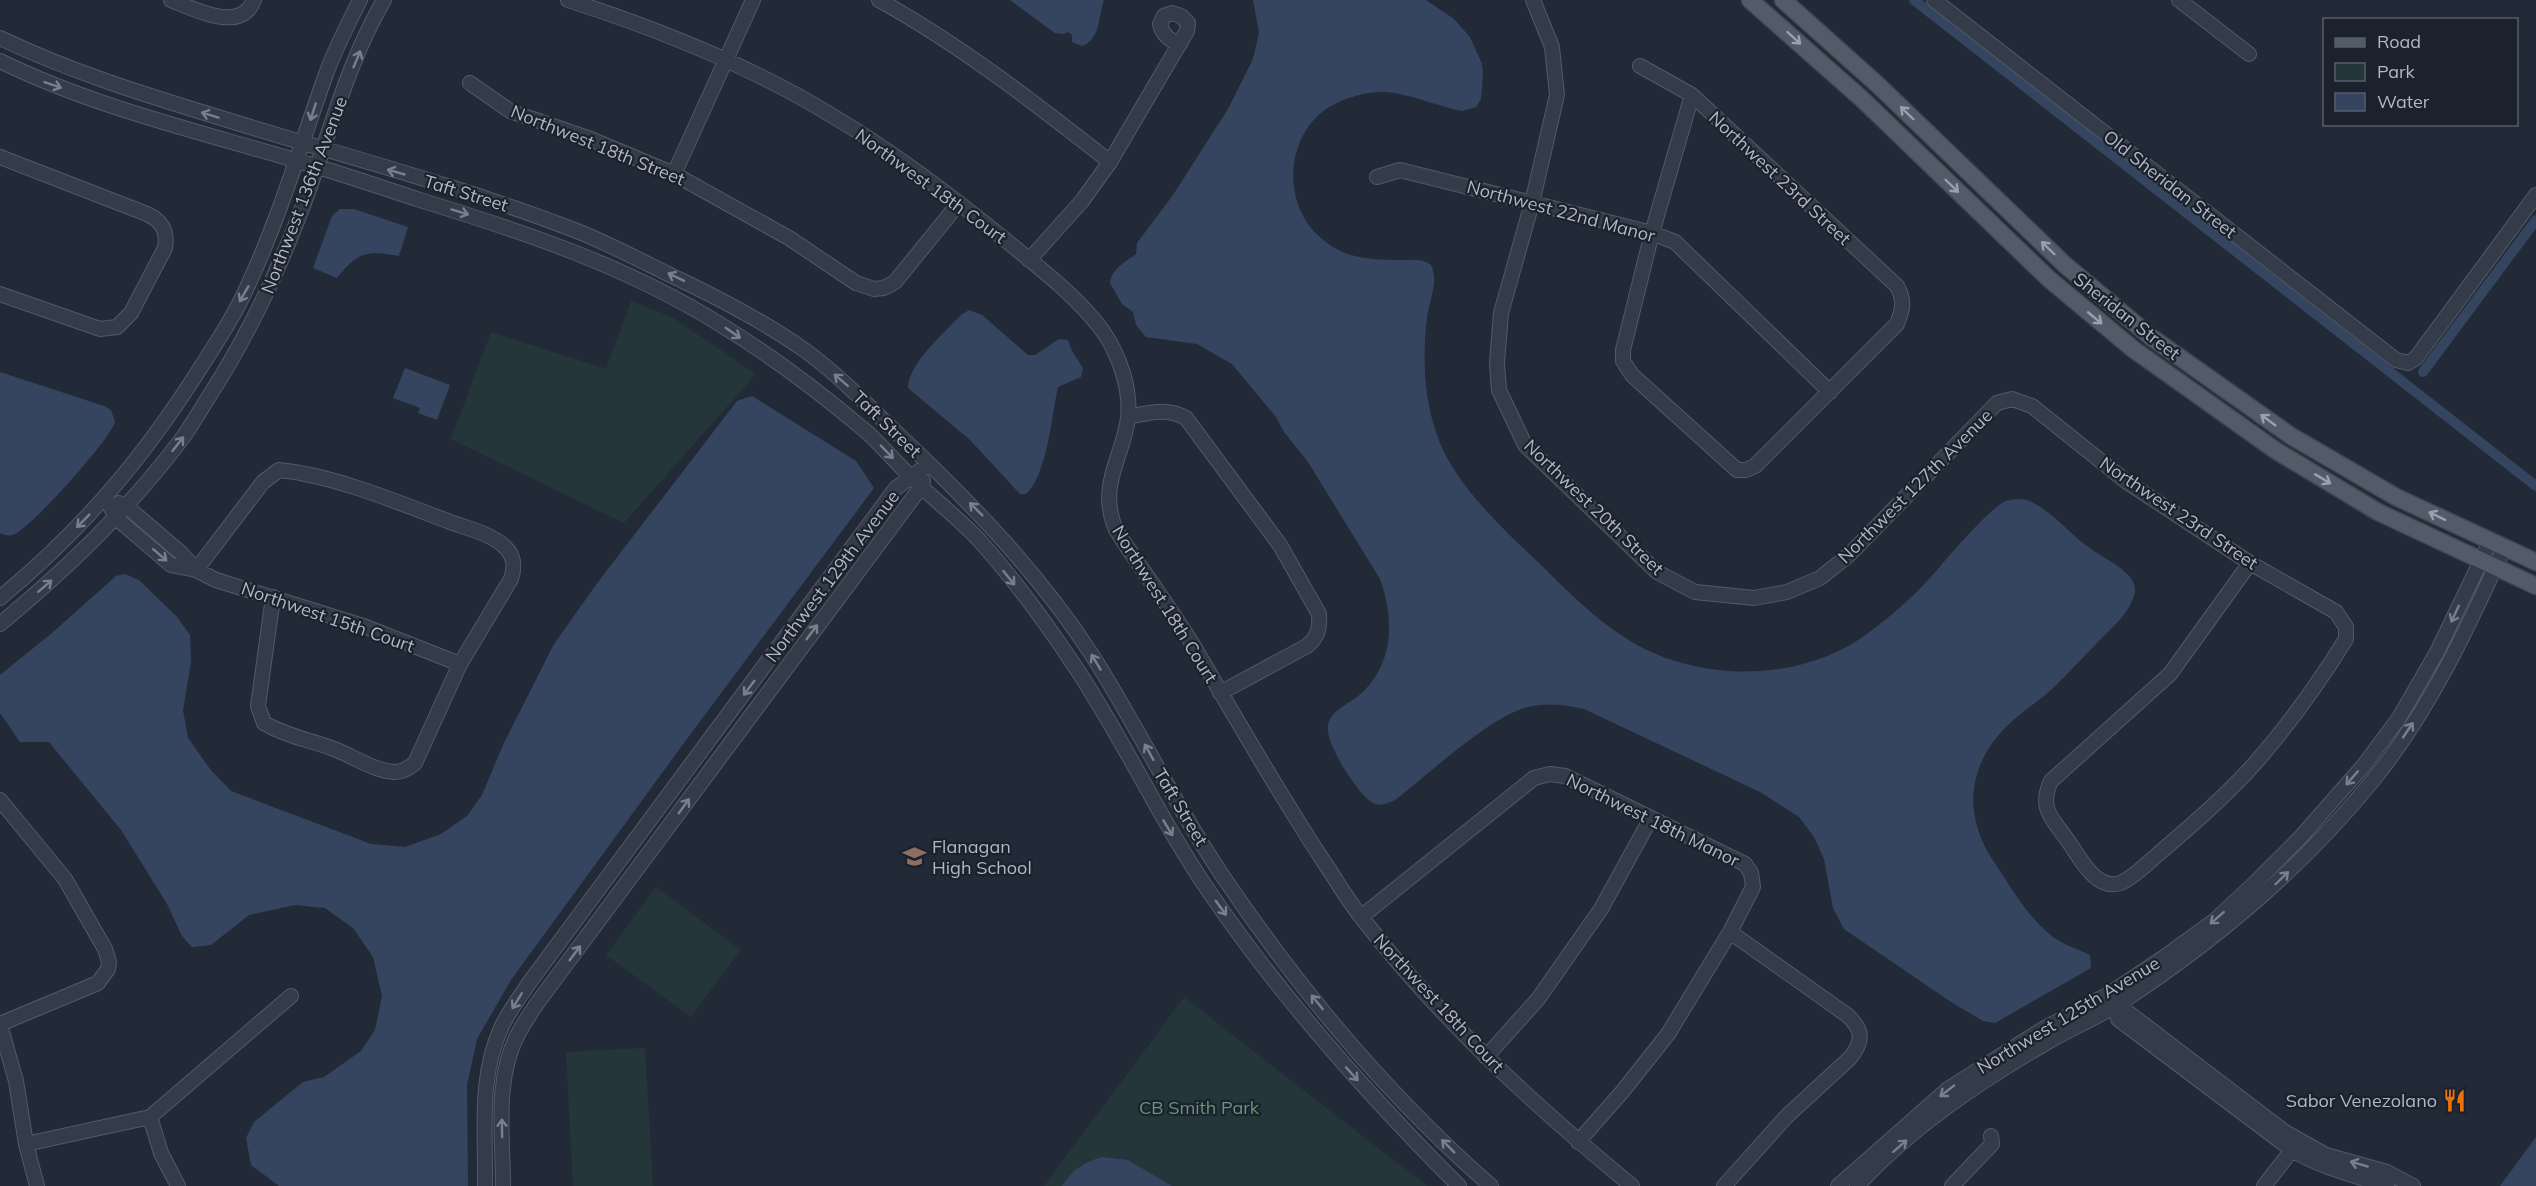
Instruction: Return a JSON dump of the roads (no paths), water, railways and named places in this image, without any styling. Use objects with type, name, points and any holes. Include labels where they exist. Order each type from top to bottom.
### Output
[{"type":"main road","name":"Sheridan Street","points":[[1750,0],[1862,99],[2049,279],[2133,349],[2275,450],[2378,512],[2536,586]]},
{"type":"main road","name":"Sheridan Street","points":[[1783,0],[1878,85],[2064,264],[2151,336],[2291,436],[2396,497],[2536,562]]},
{"type":"street","points":[[171,0],[228,19],[243,14],[254,0]]},
{"type":"street","name":"Northwest 136th Avenue","points":[[0,598],[32,571],[106,498],[164,425],[210,352],[249,285],[298,160],[326,72],[360,0]]},
{"type":"street","name":"Northwest 136th Avenue","points":[[0,624],[48,584],[116,518],[182,439],[230,364],[268,292],[302,209],[321,150],[348,80],[384,0]]},
{"type":"street","name":"Northwest 18th Court","points":[[568,0],[624,18],[724,59],[830,114],[915,170],[959,203],[1029,260],[1078,304],[1101,330],[1118,358],[1125,382],[1128,417],[1108,488],[1115,528],[1191,642],[1285,803],[1361,917],[1434,1003],[1486,1057],[1578,1142],[1632,1186]]},
{"type":"street","points":[[674,174],[724,59],[753,0]]},
{"type":"street","points":[[879,0],[910,17],[1007,82],[1110,162]]},
{"type":"street","name":"Old Sheridan Street","points":[[1934,0],[2396,360],[2408,363],[2416,358],[2536,195]]},
{"type":"street","points":[[2179,0],[2249,54]]},
{"type":"street","points":[[1532,203],[1557,95],[1552,47],[1534,1]]},
{"type":"street","name":"Taft Street","points":[[0,38],[48,61],[321,150],[493,200],[581,232],[730,303],[802,349],[842,380],[991,524],[1044,587],[1090,652],[1127,712],[1170,792],[1265,936],[1391,1089],[1491,1186]]},
{"type":"street","points":[[1029,260],[1082,201],[1110,162],[1179,44]]},
{"type":"street","name":"Taft Street","points":[[0,61],[44,82],[177,127],[298,160],[486,219],[571,249],[625,273],[724,327],[871,436],[921,487],[977,538],[1027,600],[1073,664],[1109,722],[1152,802],[1193,869],[1249,947],[1315,1033],[1377,1102],[1459,1186]]},
{"type":"street","name":"Northwest 23rd Street","points":[[1640,66],[1692,95],[1897,286],[1904,306],[1897,324],[1830,392]]},
{"type":"street","name":"Northwest 18th Street","points":[[471,83],[510,111],[588,138],[674,174],[789,238],[856,283],[873,289],[884,288],[895,282],[959,203]]},
{"type":"street","points":[[1692,95],[1652,233],[1623,350],[1623,361],[1632,375],[1737,471],[1755,466],[1830,392]]},
{"type":"street","points":[[0,157],[159,220],[167,236],[165,248],[130,313],[117,327],[100,329],[0,294]]},
{"type":"street","name":"Northwest 22nd Manor","points":[[1377,177],[1400,170],[1652,233],[1675,242],[1830,392]]},
{"type":"street","points":[[486,219],[493,200]]},
{"type":"street","name":"Northwest 20th Street","points":[[1532,203],[1501,313],[1497,363],[1499,390],[1525,445],[1657,572],[1695,592],[1754,598],[1787,592]]},
{"type":"street","points":[[625,273],[632,256]]},
{"type":"street","points":[[786,371],[802,349]]},
{"type":"street","name":"Northwest 23rd Street","points":[[2012,399],[2032,406],[2127,482],[2250,563],[2336,612],[2346,627],[2346,639],[2329,666],[2256,762],[2139,871],[2118,884],[2106,883],[2094,876],[2046,810],[2045,794],[2051,781],[2170,674],[2250,563]]},
{"type":"street","name":"Northwest 127th Avenue","points":[[1787,592],[1820,578],[1849,555],[1997,404],[2012,399]]},
{"type":"street","points":[[1128,417],[1161,410],[1175,412],[1186,418],[1280,545],[1319,614],[1320,627],[1314,640],[1307,646],[1220,693]]},
{"type":"street","name":"Northwest 129th Avenue","points":[[485,1186],[484,1094],[492,1056],[502,1026],[529,983],[896,488],[929,464]]},
{"type":"street","name":"Northwest 129th Avenue","points":[[503,1186],[502,1094],[507,1063],[518,1034],[538,1002],[921,487],[929,464]]},
{"type":"street","points":[[196,570],[263,482],[270,474],[279,470],[298,472],[393,500],[486,536],[504,546],[513,557],[515,568],[460,664],[415,763],[398,772],[387,771],[333,749],[278,731],[264,723],[258,706],[273,597]]},
{"type":"street","name":"Northwest 15th Court","points":[[106,498],[126,506],[181,553],[196,570]]},
{"type":"street","name":"Northwest 15th Court","points":[[106,498],[116,518],[171,564],[196,570],[216,580],[366,627],[460,664]]},
{"type":"street","name":"Northwest 125th Avenue","points":[[1857,1186],[1920,1129],[1964,1096],[2048,1042],[2117,1004],[2202,945],[2255,902],[2312,849],[2375,778],[2431,695],[2497,545]]},
{"type":"street","name":"Northwest 125th Avenue","points":[[1840,1185],[1947,1089],[2043,1029],[2109,994],[2163,958],[2214,921],[2256,882],[2300,838],[2364,765],[2398,718],[2488,564]]},
{"type":"street","points":[[1109,722],[1127,712]]},
{"type":"street","name":"Northwest 18th Manor","points":[[1361,917],[1534,778],[1550,774],[1565,776],[1745,864],[1751,873],[1752,887],[1730,932]]},
{"type":"street","points":[[0,800],[65,879],[105,949],[110,962],[105,977],[90,988],[0,1025],[16,1081],[26,1144],[37,1186]]},
{"type":"street","points":[[1486,1057],[1538,999],[1595,918],[1651,818]]},
{"type":"street","points":[[627,853],[650,853]]},
{"type":"street","points":[[1578,1142],[1668,1034],[1730,932],[1847,1015],[1856,1023],[1860,1033],[1859,1047],[1850,1058],[1787,1116],[1724,1186]]},
{"type":"street","points":[[26,1144],[150,1117],[291,996]]},
{"type":"street","points":[[2117,1004],[2118,1019],[2296,1145],[2310,1161],[2387,1186]]},
{"type":"street","points":[[150,1117],[161,1154],[178,1186]]},
{"type":"street","points":[[1952,1186],[1992,1144],[1991,1136]]},
{"type":"street","points":[[2264,1186],[2296,1145]]},
{"type":"street","points":[[2296,1145],[2387,1172],[2413,1186]]},
{"type":"water","points":[[1010,0],[1104,0],[1096,33],[1088,43],[1082,46],[1072,42],[1072,35],[1068,32],[1055,33]]},
{"type":"water","points":[[1253,0],[1426,0],[1454,19],[1470,37],[1482,64],[1483,73],[1481,99],[1476,107],[1462,111],[1387,92],[1365,94],[1338,102],[1312,121],[1302,137],[1293,172],[1294,190],[1299,207],[1308,223],[1320,237],[1338,250],[1368,259],[1417,260],[1431,265],[1434,284],[1425,337],[1425,376],[1431,414],[1444,451],[1462,481],[1493,518],[1580,602],[1624,637],[1652,652],[1683,663],[1715,670],[1749,672],[1782,669],[1814,661],[1844,648],[1871,631],[1924,584],[1989,513],[2006,501],[2014,499],[2027,500],[2044,509],[2083,543],[2118,566],[2130,577],[2135,592],[2125,613],[2050,691],[2015,719],[1991,744],[1976,777],[1974,794],[1974,811],[1984,845],[2014,892],[2028,912],[2053,937],[2090,955],[2091,968],[1995,1023],[1983,1021],[1951,1002],[1844,929],[1833,908],[1824,859],[1814,837],[1799,817],[1760,792],[1584,709],[1549,704],[1528,707],[1512,713],[1478,734],[1395,800],[1387,803],[1378,805],[1373,803],[1359,790],[1343,767],[1331,743],[1328,725],[1336,712],[1369,685],[1384,657],[1389,626],[1385,595],[1380,579],[1308,462],[1284,432],[1276,417],[1232,364],[1197,344],[1146,337],[1136,325],[1133,312],[1122,304],[1110,283],[1116,270],[1136,254],[1137,243],[1173,195],[1228,109],[1253,59],[1259,33]]},
{"type":"water","points":[[340,209],[354,209],[408,227],[399,256],[378,253],[364,255],[351,263],[337,278],[313,268],[332,216]]},
{"type":"water","points":[[969,310],[982,315],[1028,355],[1035,355],[1059,339],[1068,340],[1083,368],[1081,377],[1058,387],[1044,459],[1033,485],[1026,494],[1020,494],[970,440],[908,388],[920,359],[961,315]]},
{"type":"water","points":[[405,368],[450,385],[437,420],[418,413],[420,408],[393,398]]},
{"type":"water","points":[[0,372],[104,406],[111,410],[115,422],[110,432],[68,483],[35,517],[13,535],[0,533]]},
{"type":"water","points":[[752,396],[856,461],[874,488],[511,980],[477,1039],[467,1085],[468,1186],[279,1186],[251,1165],[246,1138],[254,1122],[303,1082],[324,1077],[361,1051],[375,1030],[382,996],[373,957],[353,928],[325,908],[295,905],[249,915],[211,945],[192,947],[182,936],[167,904],[121,830],[49,742],[20,742],[0,713],[0,675],[52,633],[116,576],[125,574],[139,580],[177,617],[190,635],[191,662],[183,710],[188,738],[210,769],[231,791],[371,844],[405,847],[441,834],[467,816],[482,795],[503,745],[554,644],[598,582],[737,401]]},
{"type":"water","points":[[2536,1137],[2536,1186],[2500,1186]]},
{"type":"water","points":[[1102,1157],[1128,1160],[1172,1186],[1062,1186],[1079,1167]]},
{"type":"waterway","points":[[1914,0],[2536,486]]},
{"type":"waterway","points":[[2423,372],[2536,220]]},
{"type":"place","name":"Flanagan High School","points":[[914,856]]},
{"type":"place","name":"Sabor Venezolano","points":[[2455,1100]]},
{"type":"park label","name":"CB Smith Park","points":[[1199,1107]]}]
